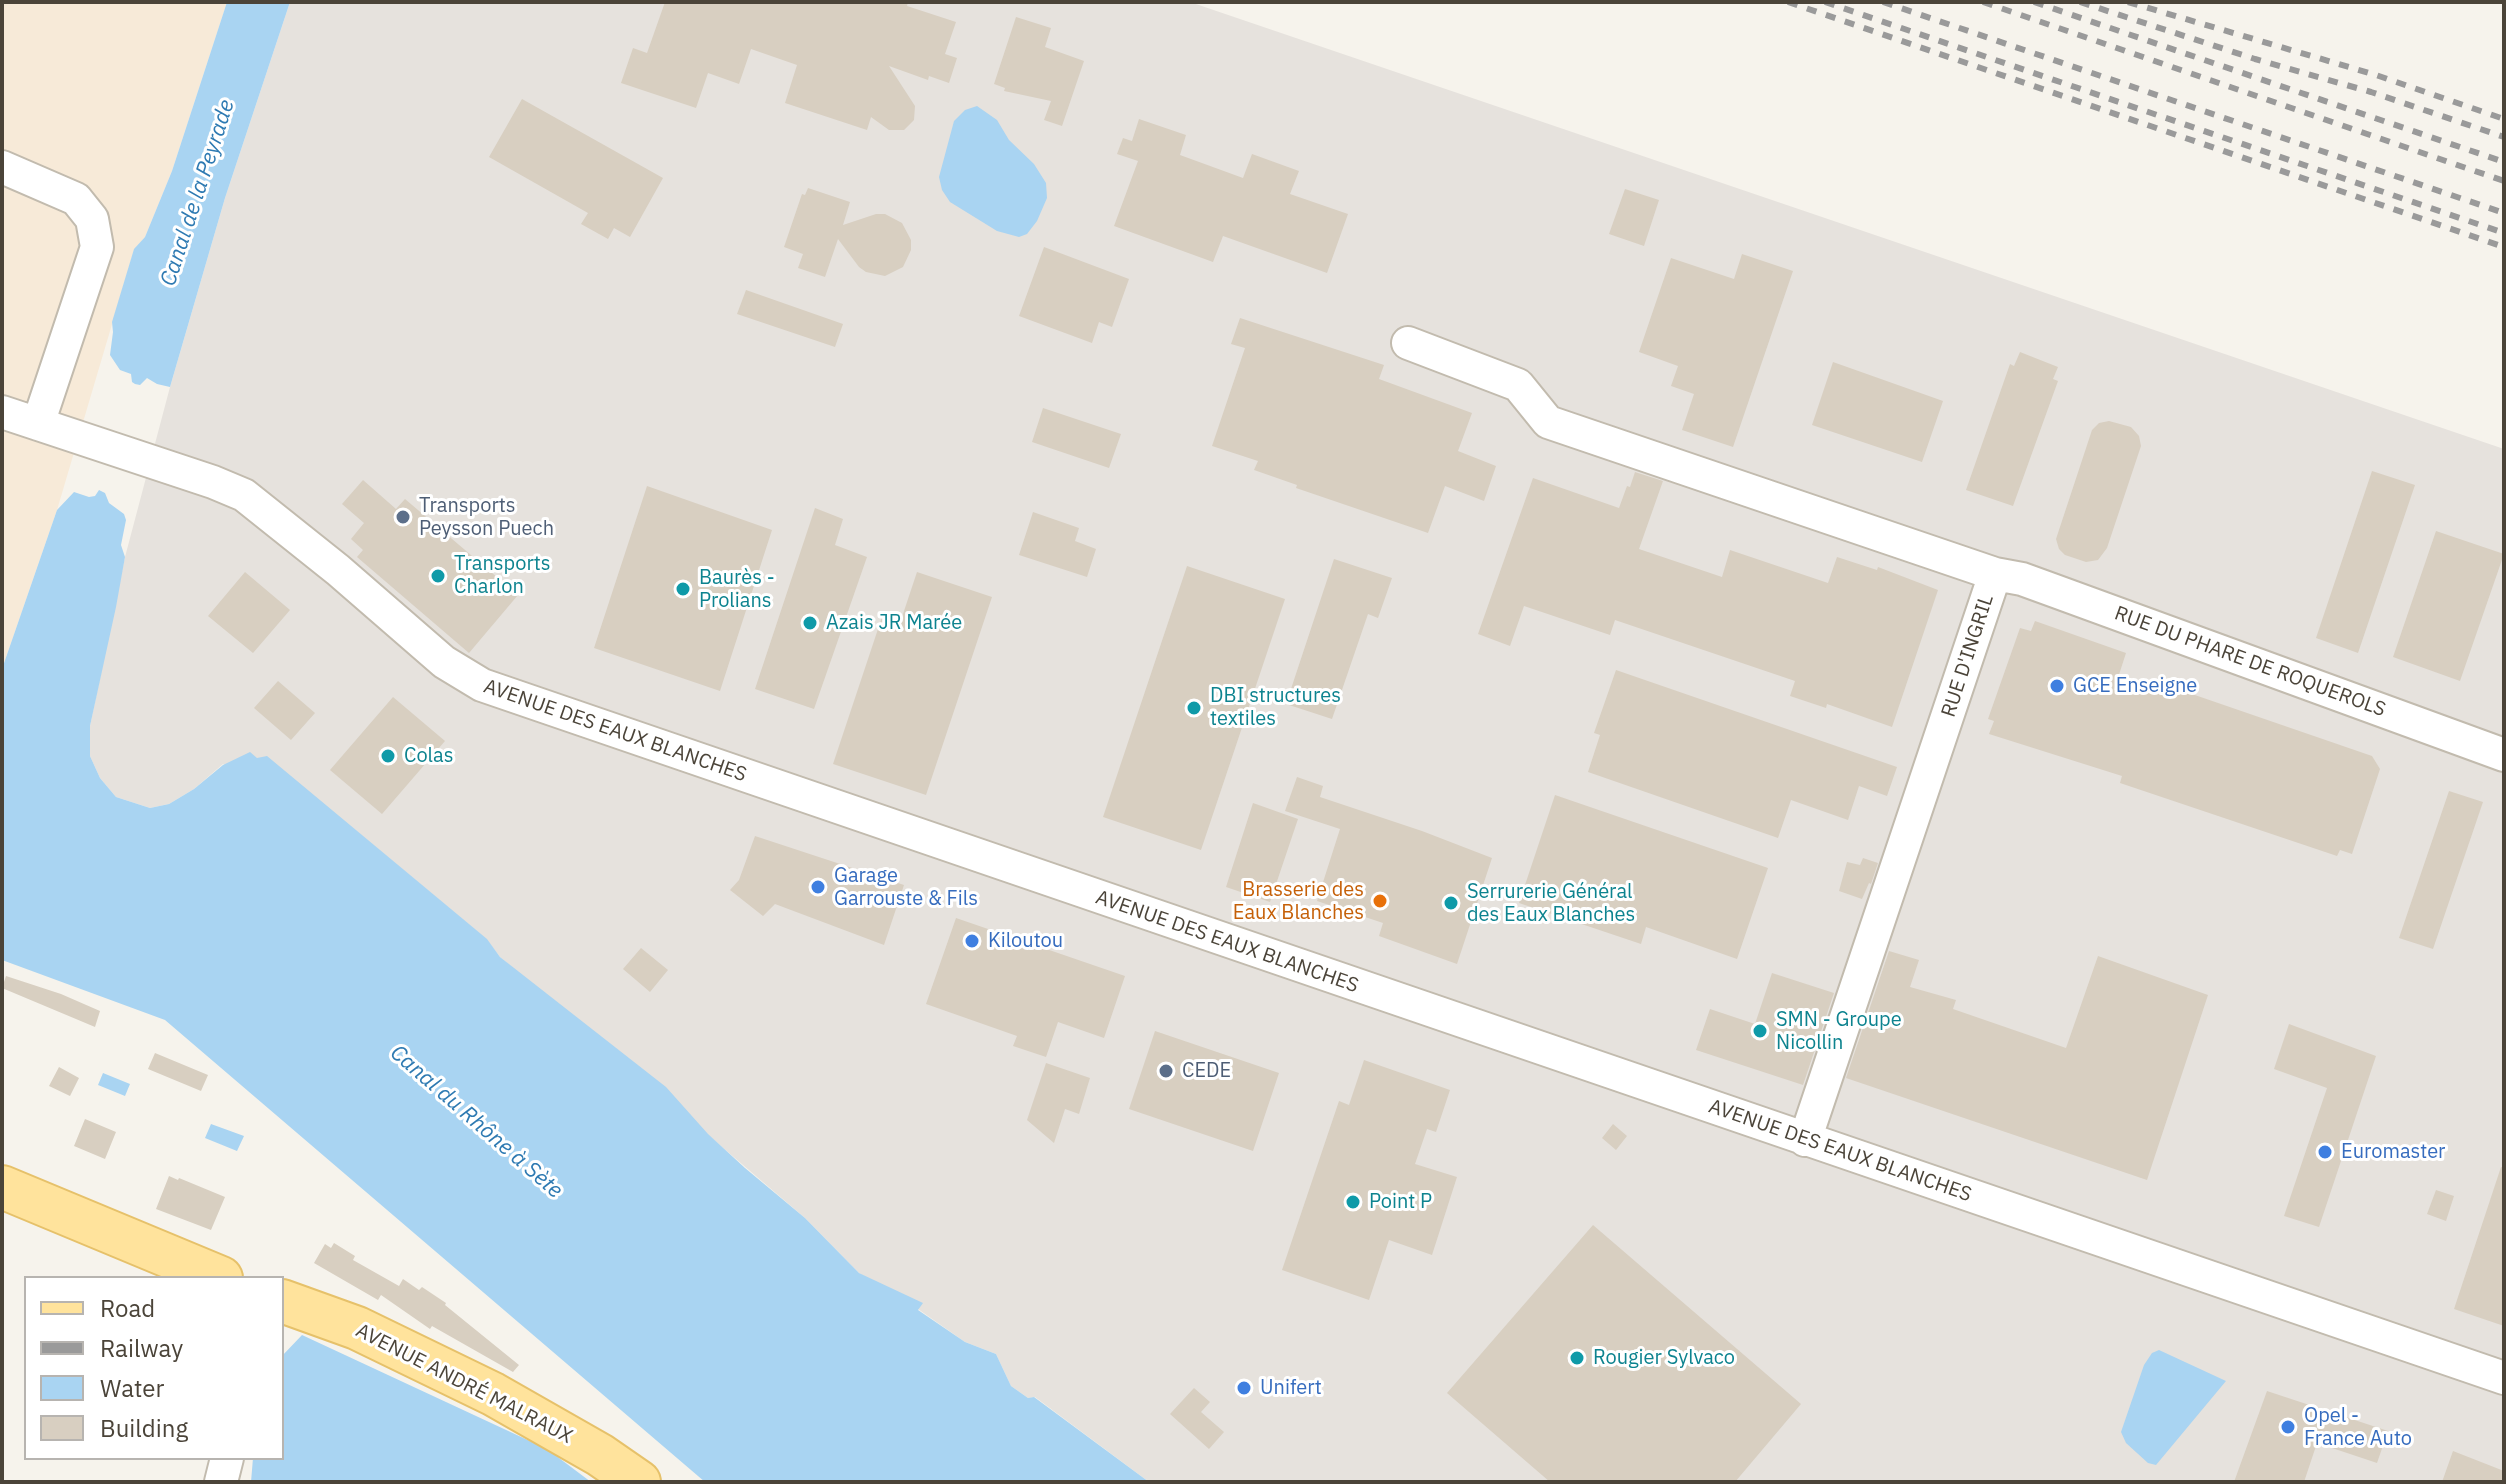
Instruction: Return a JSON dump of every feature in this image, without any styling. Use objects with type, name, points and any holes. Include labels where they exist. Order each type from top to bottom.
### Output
[{"type":"main road","points":[[2,1187],[216,1276]]},
{"type":"main road","name":"AVENUE ANDRÉ MALRAUX","points":[[284,1302],[357,1328],[493,1394],[600,1455],[639,1482]]},
{"type":"street","points":[[2,167],[76,199],[92,219],[97,247],[38,424]]},
{"type":"street","name":"RUE D'INGRIL","points":[[1408,343],[1518,385],[1548,422],[1995,574],[1805,1140]]},
{"type":"street","name":"AVENUE DES EAUX BLANCHES","points":[[2,412],[244,495],[338,570],[444,662],[482,685],[2504,1378]]},
{"type":"street","name":"RUE DU PHARE DE ROQUEROLS","points":[[1995,574],[2022,579],[2504,755]]},
{"type":"street","points":[[221,1482],[226,1460]]},
{"type":"shaded area","points":[[2,2],[227,2],[172,171],[145,237],[134,250],[57,510],[2,669]]},
{"type":"shaded area","points":[[290,2],[1190,2],[2504,449],[2504,1482],[1149,1482],[1035,1397],[1028,1398],[1011,1386],[996,1354],[965,1342],[859,1273],[805,1218],[500,957],[486,939],[350,826],[223,764],[194,789],[169,804],[150,808],[116,797],[100,778],[90,756],[90,726],[125,557],[225,198]]},
{"type":"water","name":"Canal de la Peyrade","points":[[227,2],[290,2],[225,198],[170,387],[147,378],[140,385],[135,384],[131,374],[120,370],[110,355],[112,322],[134,249],[145,237],[172,171]]},
{"type":"water","points":[[977,106],[997,120],[1009,140],[1034,164],[1046,183],[1047,198],[1037,221],[1027,234],[1019,237],[997,231],[950,202],[942,190],[939,177],[954,121],[965,110]]},
{"type":"water","name":"Canal du Rhône à Sète","points":[[99,490],[105,493],[109,503],[124,514],[126,520],[121,545],[125,557],[90,726],[90,756],[100,778],[116,797],[150,808],[169,804],[194,789],[223,765],[250,752],[257,758],[267,756],[487,939],[500,957],[666,1087],[708,1134],[805,1218],[859,1273],[923,1303],[918,1310],[965,1342],[996,1354],[1011,1386],[1028,1398],[1034,1397],[1149,1482],[705,1482],[165,1020],[2,960],[2,669],[57,510],[74,492],[89,497],[95,496]]},
{"type":"water","points":[[103,1073],[130,1084],[125,1096],[98,1085]]},
{"type":"water","points":[[211,1124],[244,1136],[237,1151],[205,1138]]},
{"type":"water","points":[[302,1335],[547,1449],[591,1482],[251,1482],[253,1460],[284,1460],[284,1354]]},
{"type":"water","points":[[2159,1350],[2226,1381],[2156,1465],[2148,1463],[2126,1443],[2121,1432],[2144,1365],[2152,1353]]},
{"type":"building","points":[[665,2],[908,2],[907,6],[956,22],[945,54],[957,58],[949,83],[929,76],[928,80],[889,66],[915,106],[914,120],[904,130],[889,130],[871,117],[867,130],[785,103],[797,65],[751,49],[739,84],[708,73],[696,108],[621,83],[633,48],[647,53]]},
{"type":"building","points":[[1016,17],[1051,28],[1045,47],[1084,61],[1062,126],[1044,120],[1051,101],[1004,91],[1005,88],[994,84]]},
{"type":"building","points":[[522,99],[663,178],[630,237],[614,228],[608,239],[581,224],[588,213],[489,157]]},
{"type":"building","points":[[1139,119],[1186,135],[1180,155],[1243,178],[1252,154],[1299,171],[1290,194],[1348,214],[1327,273],[1223,236],[1213,262],[1114,226],[1138,161],[1117,154],[1123,138],[1132,141]]},
{"type":"building","points":[[808,188],[850,202],[843,225],[876,214],[885,214],[902,223],[911,240],[911,250],[903,267],[885,276],[866,272],[838,239],[825,277],[798,268],[803,254],[784,247],[802,194],[805,195]]},
{"type":"building","points":[[1625,189],[1659,200],[1644,246],[1609,234]]},
{"type":"building","points":[[1044,247],[1129,279],[1112,327],[1099,322],[1092,343],[1019,316]]},
{"type":"building","points":[[1742,254],[1793,271],[1733,447],[1682,430],[1694,394],[1671,386],[1678,366],[1639,352],[1671,258],[1734,279]]},
{"type":"building","points":[[746,290],[843,324],[835,347],[737,314]]},
{"type":"building","points":[[1240,318],[1384,365],[1379,379],[1472,413],[1458,451],[1496,466],[1484,501],[1445,486],[1428,533],[1296,488],[1297,485],[1254,470],[1258,461],[1212,446],[1245,348],[1231,344]]},
{"type":"building","points":[[2020,352],[2058,367],[2053,379],[2058,381],[2013,506],[1966,490],[2010,364],[2014,366]]},
{"type":"building","points":[[1833,362],[1943,401],[1922,462],[1812,425]]},
{"type":"building","points":[[1043,408],[1121,434],[1109,468],[1032,442]]},
{"type":"building","points":[[2109,421],[2131,427],[2139,436],[2141,446],[2107,548],[2098,560],[2086,562],[2065,555],[2056,539],[2092,430],[2099,423]]},
{"type":"building","points":[[2372,471],[2415,485],[2358,653],[2316,638]]},
{"type":"building","points":[[1635,472],[1663,481],[1639,549],[1722,577],[1730,550],[1828,583],[1837,557],[1877,570],[1878,567],[1938,590],[1892,727],[1827,704],[1826,708],[1790,696],[1795,681],[1615,620],[1610,635],[1524,606],[1510,646],[1478,634],[1533,478],[1619,508]]},
{"type":"building","name":"Transports Charlon","points":[[363,480],[396,509],[405,499],[518,595],[469,653],[357,557],[363,550],[351,539],[364,523],[342,504]]},
{"type":"building","name":"Baurès - Prolians","points":[[647,486],[772,530],[720,691],[594,648]]},
{"type":"building","name":"Azais JR Marée","points":[[815,508],[843,519],[835,545],[867,557],[814,709],[755,689]]},
{"type":"building","points":[[1033,512],[1079,528],[1075,541],[1096,549],[1087,577],[1019,555]]},
{"type":"building","points":[[2436,531],[2504,554],[2460,681],[2393,657]]},
{"type":"building","points":[[1334,559],[1392,578],[1378,618],[1368,614],[1332,719],[1286,704]]},
{"type":"building","name":"DBI structures textiles","points":[[1187,566],[1285,599],[1201,850],[1103,817]]},
{"type":"building","points":[[245,572],[290,610],[253,653],[208,616]]},
{"type":"building","points":[[917,572],[992,597],[926,795],[833,764],[884,611],[902,617]]},
{"type":"building","points":[[2035,621],[2126,653],[2114,690],[2160,683],[2372,756],[2380,769],[2352,854],[2340,850],[2337,856],[2120,783],[2122,776],[1989,734],[1994,721],[1988,719],[2020,628],[2031,631]]},
{"type":"building","points":[[1616,670],[1897,767],[1887,796],[1859,786],[1848,820],[1791,800],[1778,838],[1588,772],[1600,735],[1594,733]]},
{"type":"building","points":[[278,681],[315,713],[291,740],[254,708]]},
{"type":"building","name":"Colas","points":[[393,697],[445,741],[382,814],[330,770]]},
{"type":"building","points":[[1297,777],[1323,786],[1320,797],[1492,858],[1457,964],[1379,936],[1383,923],[1317,901],[1340,829],[1285,811]]},
{"type":"building","points":[[2449,791],[2483,802],[2433,949],[2399,938]]},
{"type":"building","points":[[1555,795],[1768,868],[1737,959],[1646,927],[1641,944],[1519,903]]},
{"type":"building","points":[[1253,803],[1298,819],[1270,902],[1226,887]]},
{"type":"building","name":"Garage Garrouste & Fils","points":[[755,836],[904,885],[884,945],[775,904],[763,916],[730,890],[739,880]]},
{"type":"building","points":[[1863,858],[1878,863],[1862,899],[1839,891],[1847,862],[1860,865]]},
{"type":"building","points":[[956,918],[1125,976],[1104,1038],[1058,1022],[1046,1057],[1013,1046],[1017,1036],[926,1004]]},
{"type":"building","points":[[641,948],[668,970],[650,992],[623,969]]},
{"type":"building","points":[[1889,951],[1919,960],[1910,987],[1956,1000],[1953,1009],[2066,1048],[2098,956],[2208,995],[2147,1180],[1846,1078]]},
{"type":"building","name":"SMN - Groupe Nicollin","points":[[1772,973],[1834,993],[1803,1085],[1696,1050],[1710,1009],[1755,1024]]},
{"type":"building","points":[[6,976],[100,1011],[95,1027],[2,988]]},
{"type":"building","name":"Euromaster","points":[[2289,1024],[2376,1056],[2319,1227],[2284,1216],[2327,1088],[2274,1069]]},
{"type":"building","points":[[1155,1031],[1279,1073],[1253,1151],[1129,1109]]},
{"type":"building","points":[[155,1053],[208,1075],[201,1091],[148,1069]]},
{"type":"building","name":"Point P","points":[[1364,1060],[1450,1090],[1436,1132],[1427,1129],[1415,1164],[1457,1177],[1432,1255],[1389,1240],[1369,1300],[1282,1270],[1339,1101],[1349,1105]]},
{"type":"building","points":[[1046,1063],[1090,1078],[1079,1114],[1065,1109],[1054,1143],[1027,1120]]},
{"type":"building","points":[[59,1067],[79,1078],[70,1096],[49,1086]]},
{"type":"building","points":[[85,1119],[116,1132],[105,1159],[74,1146]]},
{"type":"building","points":[[1613,1124],[1627,1136],[1616,1150],[1602,1138]]},
{"type":"building","points":[[2501,1167],[2504,1168],[2504,1326],[2454,1309]]},
{"type":"building","points":[[169,1176],[225,1197],[211,1230],[156,1209]]},
{"type":"building","points":[[2436,1190],[2454,1196],[2446,1221],[2427,1214]]},
{"type":"building","name":"Rougier Sylvaco","points":[[1593,1225],[1801,1404],[1735,1482],[1550,1482],[1447,1393]]},
{"type":"building","points":[[334,1243],[355,1256],[353,1260],[399,1286],[403,1279],[419,1290],[422,1287],[446,1303],[519,1365],[513,1372],[432,1326],[430,1329],[381,1295],[378,1300],[314,1263],[325,1244],[331,1248]]},
{"type":"building","points":[[1194,1388],[1210,1402],[1201,1412],[1224,1432],[1209,1449],[1170,1414]]},
{"type":"building","name":"Opel - France Auto","points":[[2267,1391],[2388,1431],[2377,1463],[2317,1443],[2304,1482],[2234,1482]]},
{"type":"building","points":[[2453,1451],[2504,1471],[2504,1482],[2442,1482]]},
{"type":"railway","points":[[1788,2],[2504,247]]},
{"type":"railway","points":[[1825,2],[2504,233]]},
{"type":"railway","points":[[1883,2],[2504,213]]},
{"type":"railway","points":[[1983,2],[2504,181]]},
{"type":"railway","points":[[2034,2],[2504,162]]},
{"type":"railway","points":[[2080,2],[2255,59],[2371,92],[2504,137]]},
{"type":"railway","points":[[2128,2],[2376,75],[2504,119]]},
{"type":"place","name":"Transports Peysson Puech","points":[[403,517]]},
{"type":"place","name":"Transports Charlon","points":[[438,576]]},
{"type":"place","name":"Baurès - Prolians","points":[[683,589]]},
{"type":"place","name":"Azais JR Marée","points":[[810,623]]},
{"type":"place","name":"GCE Enseigne","points":[[2057,686]]},
{"type":"place","name":"DBI structures textiles","points":[[1194,708]]},
{"type":"place","name":"Colas","points":[[388,756]]},
{"type":"place","name":"Garage Garrouste & Fils","points":[[818,887]]},
{"type":"place","name":"Brasserie des Eaux Blanches","points":[[1380,901]]},
{"type":"place","name":"Serrurerie Général des Eaux Blanches","points":[[1451,903]]},
{"type":"place","name":"Kiloutou","points":[[972,941]]},
{"type":"place","name":"SMN - Groupe Nicollin","points":[[1760,1031]]},
{"type":"place","name":"CEDE","points":[[1166,1071]]},
{"type":"place","name":"Euromaster","points":[[2325,1152]]},
{"type":"place","name":"Point P","points":[[1353,1202]]},
{"type":"place","name":"Rougier Sylvaco","points":[[1577,1358]]},
{"type":"place","name":"Unifert","points":[[1244,1388]]},
{"type":"place","name":"Opel - France Auto","points":[[2288,1427]]}]
